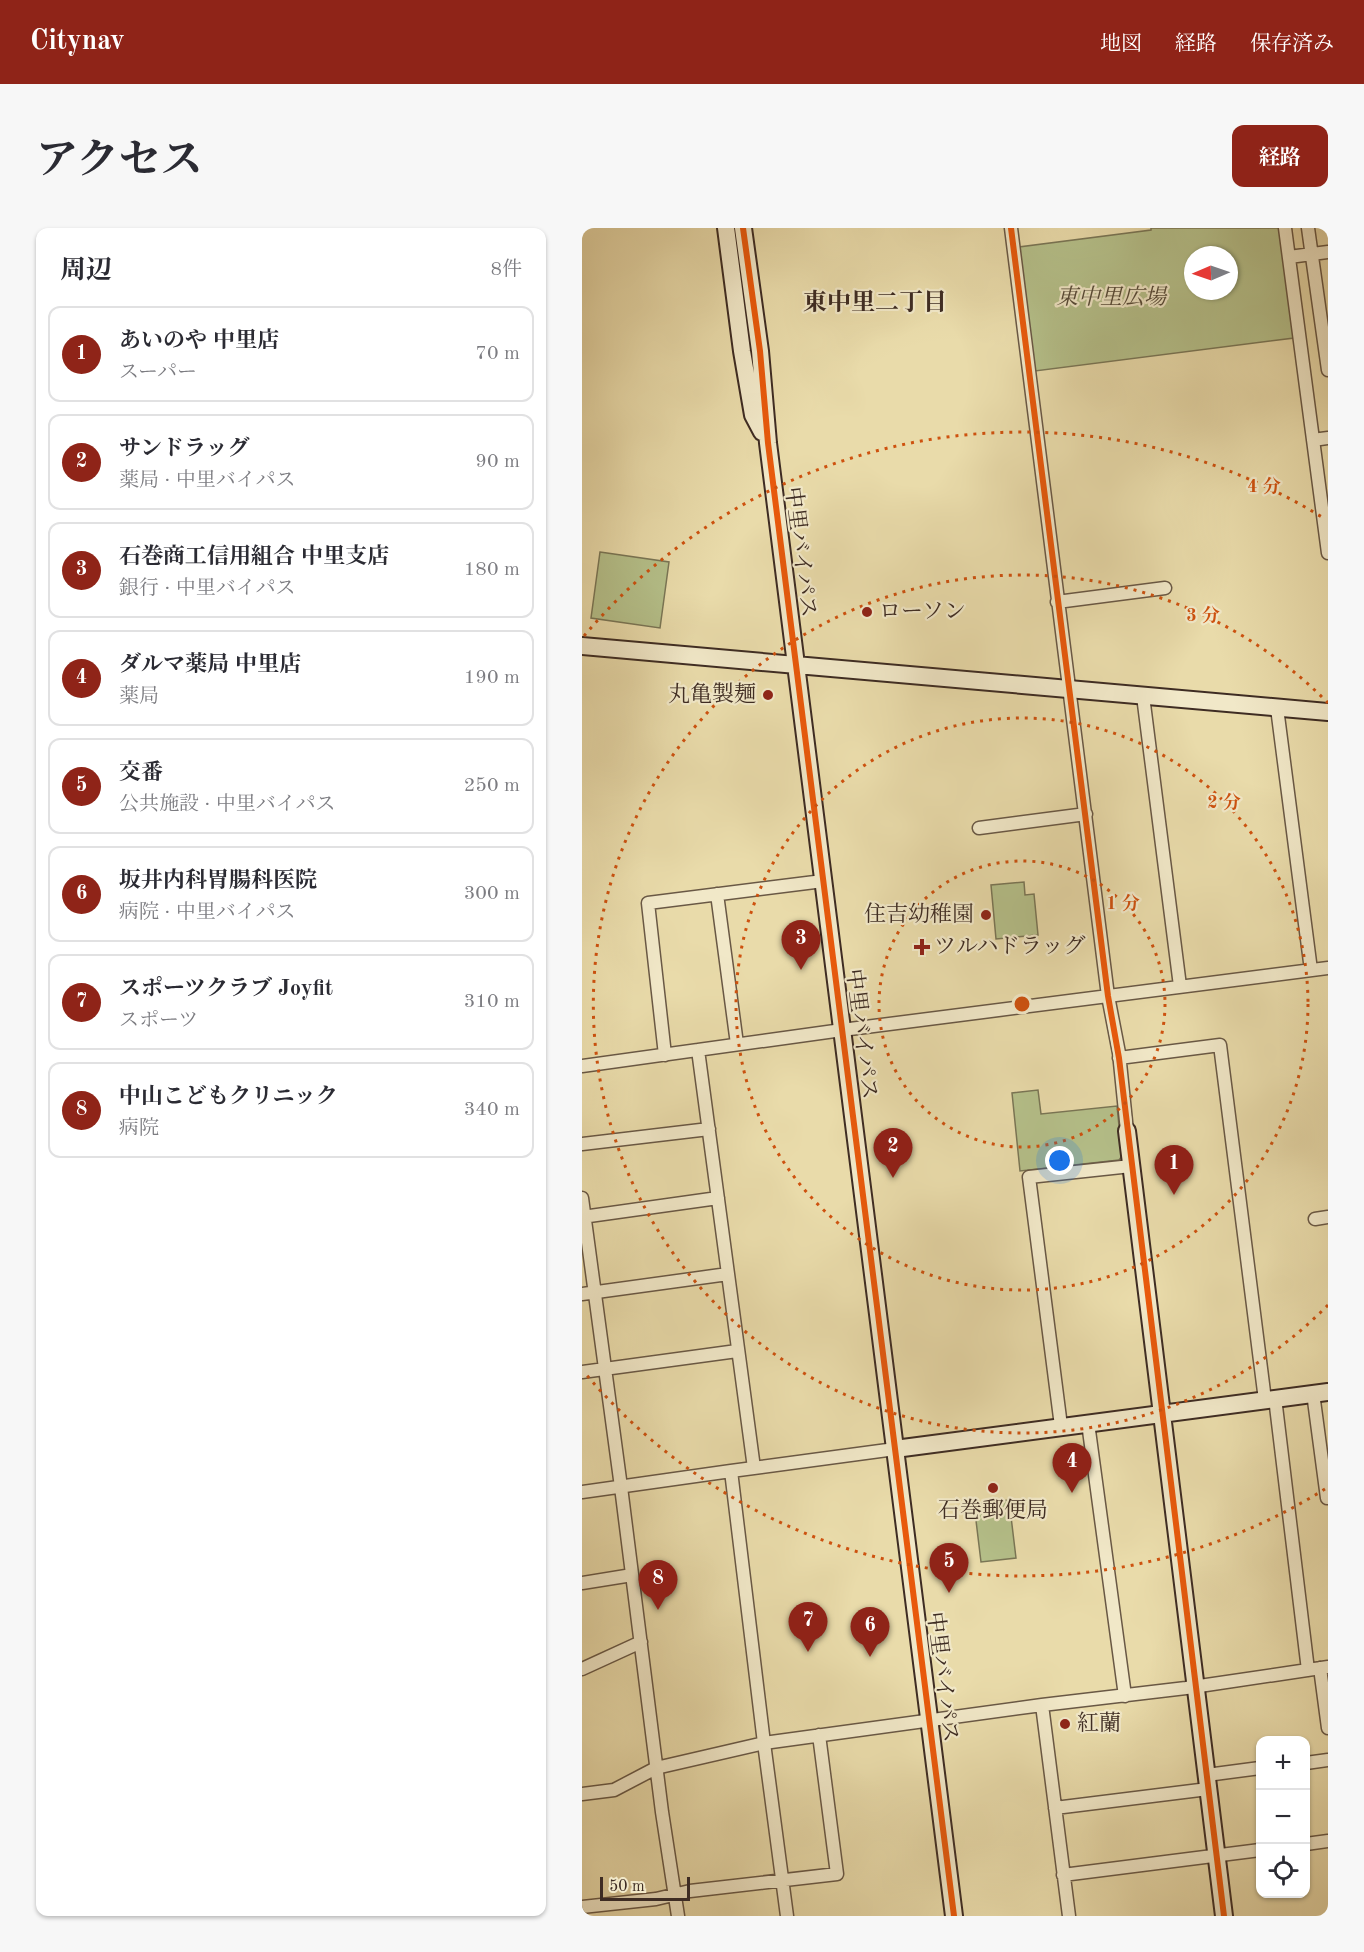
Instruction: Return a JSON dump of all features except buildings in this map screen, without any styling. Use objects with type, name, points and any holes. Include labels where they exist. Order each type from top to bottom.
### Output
[{"type":"street","name":"中里バイパス","points":[[726,228],[753,415],[768,443]]},
{"type":"street","name":"中里バイパス","points":[[743,228],[760,351],[768,443],[954,1916]]},
{"type":"street","points":[[1011,228],[1108,996],[1119,1058],[1224,1916]]},
{"type":"street","points":[[1285,228],[1328,553]]},
{"type":"street","points":[[1308,228],[1328,370]]},
{"type":"street","points":[[1289,257],[1328,252]]},
{"type":"street","points":[[1313,440],[1328,438]]},
{"type":"street","points":[[1057,602],[1165,588]]},
{"type":"street","points":[[582,646],[1328,712]]},
{"type":"street","points":[[1143,696],[1180,986]]},
{"type":"street","points":[[1277,708],[1311,970]]},
{"type":"street","points":[[979,828],[1086,814]]},
{"type":"street","points":[[665,1055],[648,903],[823,881]]},
{"type":"street","points":[[717,894],[737,1044]]},
{"type":"street","points":[[582,1066],[842,1030],[1328,968]]},
{"type":"street","points":[[1119,1058],[1220,1045],[1270,1399],[1328,1728]]},
{"type":"street","points":[[698,1050],[754,1468]]},
{"type":"street","points":[[582,1144],[709,1129]]},
{"type":"street","points":[[1061,1426],[1029,1177],[1131,1166]]},
{"type":"street","points":[[582,1198],[588,1293],[605,1369],[656,1768],[678,1916]]},
{"type":"street","points":[[583,1216],[718,1198]]},
{"type":"street","points":[[588,1293],[728,1274]]},
{"type":"street","points":[[582,1372],[737,1351]]},
{"type":"street","points":[[582,1492],[1320,1392],[1327,1498]]},
{"type":"street","points":[[1088,1423],[1125,1696]]},
{"type":"street","points":[[731,1471],[787,1916]]},
{"type":"street","points":[[582,1583],[632,1575]]},
{"type":"street","points":[[582,1669],[641,1642]]},
{"type":"street","points":[[582,1794],[614,1790],[656,1768],[764,1743],[1319,1668]]},
{"type":"street","points":[[1042,1705],[1069,1916]]},
{"type":"street","points":[[582,1907],[656,1899],[690,1891],[837,1874],[819,1735]]},
{"type":"street","points":[[1310,1763],[1328,1761]]},
{"type":"street","points":[[1055,1808],[1208,1782],[1256,1769]]},
{"type":"street","points":[[1310,1843],[1328,1841]]},
{"type":"street","points":[[1063,1875],[1256,1850]]},
{"type":"green space","name":"東中里広場","points":[[1151,228],[1280,228],[1294,338],[1035,371],[1019,247],[1151,230]]},
{"type":"green space","points":[[600,552],[669,562],[660,628],[591,618]]},
{"type":"green space","points":[[1024,882],[1025,895],[1034,894],[1038,935],[996,939],[991,885]]},
{"type":"green space","points":[[1038,1090],[1041,1114],[1117,1106],[1122,1156],[1119,1160],[1020,1171],[1012,1093]]},
{"type":"green space","points":[[1009,1500],[1016,1558],[981,1562],[974,1504]]},
{"type":"cycle path","points":[[743,228],[760,351],[768,443],[954,1916]]},
{"type":"cycle path","points":[[1011,228],[1108,996],[1119,1058],[1224,1916]]},
{"type":"place","name":"ローソン","points":[[867,612]]},
{"type":"place","name":"丸亀製麺","points":[[768,695]]},
{"type":"place","name":"住吉幼稚園","points":[[986,915]]},
{"type":"place","name":"ツルハドラッグ","points":[[922,947]]},
{"type":"place","name":"石巻商工信用組合 中里支店","points":[[801,970]]},
{"type":"place","name":"サンドラッグ","points":[[893,1178]]},
{"type":"place","name":"あいのや 中里店","points":[[1174,1195]]},
{"type":"place","name":"石巻郵便局","points":[[993,1488]]},
{"type":"place","name":"ダルマ薬局 中里店","points":[[1072,1493]]},
{"type":"place","name":"交番","points":[[949,1593]]},
{"type":"place","name":"中山こどもクリニック","points":[[658,1610]]},
{"type":"place","name":"スポーツクラブ Joyfit","points":[[808,1652]]},
{"type":"place","name":"坂井内科胃腸科医院","points":[[870,1657]]},
{"type":"place","name":"紅蘭","points":[[1065,1724]]},
{"type":"district","name":"東中里二丁目","points":[[875,304]]}]
